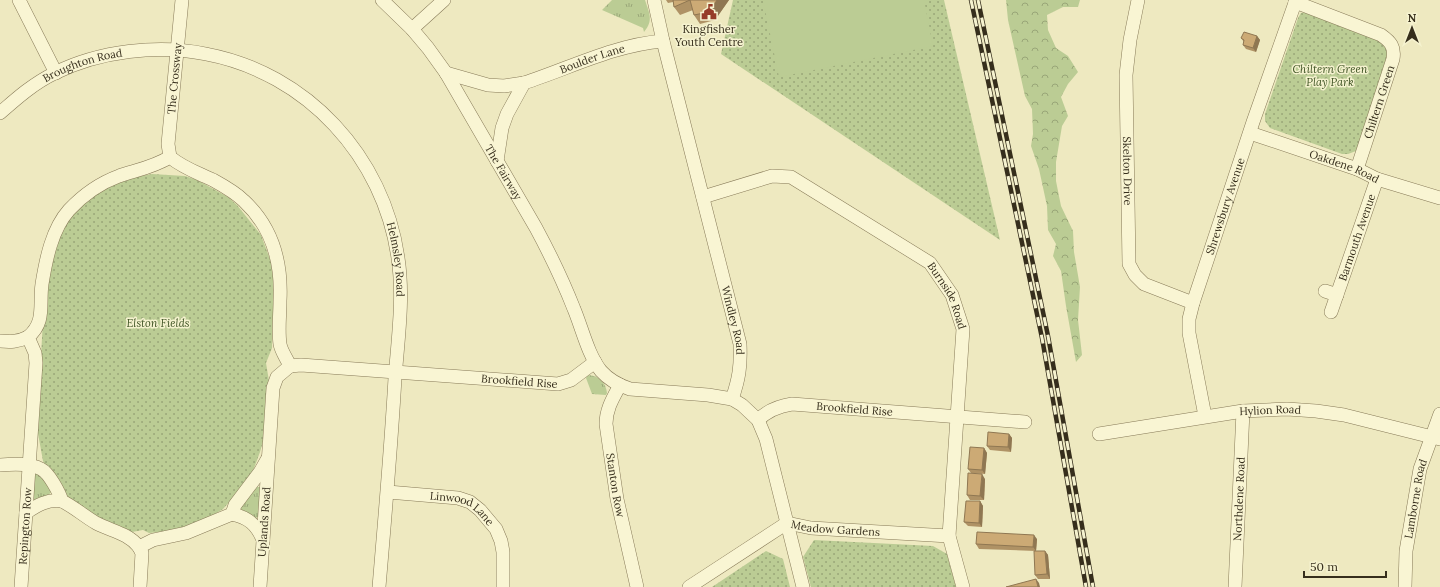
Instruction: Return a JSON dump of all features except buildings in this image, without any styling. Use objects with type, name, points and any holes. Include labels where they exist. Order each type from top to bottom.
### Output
[{"type":"street","points":[[19,0],[56,73]]},
{"type":"street","name":"The Crossway","points":[[170,157],[168,144],[182,0]]},
{"type":"street","name":"The Fairway","points":[[382,0],[412,29],[446,73],[550,254],[574,308],[594,362]]},
{"type":"street","points":[[412,29],[444,0]]},
{"type":"street","name":"Windley Road","points":[[654,0],[663,41],[740,344],[740,369],[738,382],[732,399]]},
{"type":"street","name":"Skelton Drive","points":[[1138,0],[1130,40],[1126,75],[1129,264],[1135,275],[1144,284],[1193,303]]},
{"type":"street","name":"Shrewsbury Avenue","points":[[1205,416],[1189,333],[1189,319],[1250,133],[1296,1]]},
{"type":"street","name":"Chiltern Green","points":[[1296,1],[1381,35],[1390,41],[1394,52],[1357,169]]},
{"type":"street","name":"Boulder Lane","points":[[446,73],[488,85],[504,86],[524,83],[626,47],[663,41]]},
{"type":"street","name":"Broughton Road","points":[[0,113],[36,84],[56,73],[80,63],[132,51],[155,49],[178,50]]},
{"type":"street","name":"Helmsley Road","points":[[178,50],[221,57],[252,67],[296,91],[318,107],[339,128],[356,151],[368,171],[382,200],[398,254],[400,293],[388,492],[379,587]]},
{"type":"street","points":[[497,161],[502,128],[507,114],[524,83]]},
{"type":"street","name":"Oakdene Road","points":[[1250,133],[1357,169],[1377,179],[1440,198]]},
{"type":"street","points":[[0,341],[12,342],[21,340],[28,337],[38,326],[42,286],[49,249],[57,229],[68,211],[89,191],[118,176],[158,164],[170,157],[179,165],[214,180],[233,192],[253,210],[267,231],[273,244],[280,273],[280,345],[290,366],[276,377],[273,388],[269,457],[260,472],[235,505],[232,514]]},
{"type":"street","name":"Burnside Road","points":[[703,197],[772,176],[791,177],[930,263],[952,295],[963,329],[949,536]]},
{"type":"street","name":"Barmouth Avenue","points":[[1331,312],[1331,293],[1377,179]]},
{"type":"street","points":[[28,337],[35,353],[36,363],[30,466]]},
{"type":"street","points":[[594,362],[609,379],[620,385],[640,390],[708,395],[732,399],[742,405],[758,420],[766,439],[803,587]]},
{"type":"street","name":"Brookfield Rise","points":[[290,366],[301,365],[396,371],[558,384],[571,380],[594,362]]},
{"type":"street","name":"Stanton Row","points":[[620,385],[606,414],[606,424],[617,499],[637,587]]},
{"type":"street","name":"Brookfield Rise","points":[[758,420],[779,406],[792,404],[1025,422]]},
{"type":"street","name":"Hylion Road","points":[[1099,434],[1242,411],[1287,409],[1344,415],[1436,438]]},
{"type":"street","name":"Northdene Road","points":[[1235,587],[1242,411]]},
{"type":"street","name":"Lamborne Road","points":[[1406,587],[1406,551],[1420,470],[1436,438],[1440,414]]},
{"type":"street","name":"Uplands Road","points":[[260,587],[269,457]]},
{"type":"street","points":[[0,465],[41,468],[46,472],[62,501]]},
{"type":"street","name":"Repington Row","points":[[21,587],[30,466]]},
{"type":"street","name":"Linwood Lane","points":[[388,492],[458,498],[470,502],[480,510],[496,529],[501,541],[503,552],[503,587]]},
{"type":"street","points":[[26,513],[46,502],[56,500],[62,501],[95,522],[131,538],[139,547],[142,554],[140,587]]},
{"type":"street","points":[[139,547],[153,540],[186,533],[232,514],[239,515],[256,526],[263,540]]},
{"type":"street","name":"Meadow Gardens","points":[[689,587],[787,523],[812,528],[949,536]]},
{"type":"street","points":[[949,536],[963,587]]},
{"type":"green space","points":[[612,0],[645,0],[650,20],[644,32],[643,28],[602,10]]},
{"type":"green space","points":[[733,0],[944,0],[1000,240],[721,54]]},
{"type":"green space","points":[[763,0],[924,0],[933,46],[779,77]]},
{"type":"green space","points":[[1006,0],[1080,0],[1078,7],[1063,7],[1047,15],[1048,30],[1056,48],[1068,56],[1078,72],[1068,84],[1061,97],[1068,116],[1062,126],[1056,162],[1056,181],[1061,206],[1073,231],[1074,252],[1080,287],[1078,320],[1082,355],[1076,362],[1061,271],[1053,256],[1056,244],[1048,230],[1047,206],[1039,169],[1031,146],[1033,134],[1032,109],[1025,96],[1008,20]]},
{"type":"green space","name":"Chiltern Green Play Park","points":[[1309,12],[1382,42],[1388,50],[1385,67],[1356,151],[1348,154],[1342,154],[1270,128],[1265,121],[1265,114],[1298,18],[1301,13]]},
{"type":"green space","name":"Elston Fields","points":[[152,174],[185,176],[197,180],[228,197],[237,205],[261,235],[271,262],[274,276],[272,348],[266,363],[269,381],[265,435],[253,471],[242,488],[223,509],[202,522],[177,530],[149,533],[143,530],[132,532],[98,521],[68,498],[55,483],[43,461],[37,428],[45,284],[55,243],[74,212],[88,200],[108,187],[131,178]]},
{"type":"green space","points":[[589,375],[596,377],[601,381],[605,386],[607,393],[606,395],[592,394],[586,378]]},
{"type":"green space","points":[[34,473],[41,473],[51,492],[48,496],[34,500],[33,499]]},
{"type":"green space","points":[[257,487],[260,487],[259,516],[256,518],[240,511],[240,506]]},
{"type":"green space","points":[[814,540],[933,546],[947,554],[956,587],[811,587],[803,557]]},
{"type":"green space","points":[[766,551],[783,559],[790,587],[712,587]]},
{"type":"railway","points":[[971,0],[1042,338],[1086,587]]},
{"type":"railway","points":[[978,0],[1048,336],[1093,587]]},
{"type":"place","name":"Kingfisher Youth Centre","points":[[709,12]]}]
